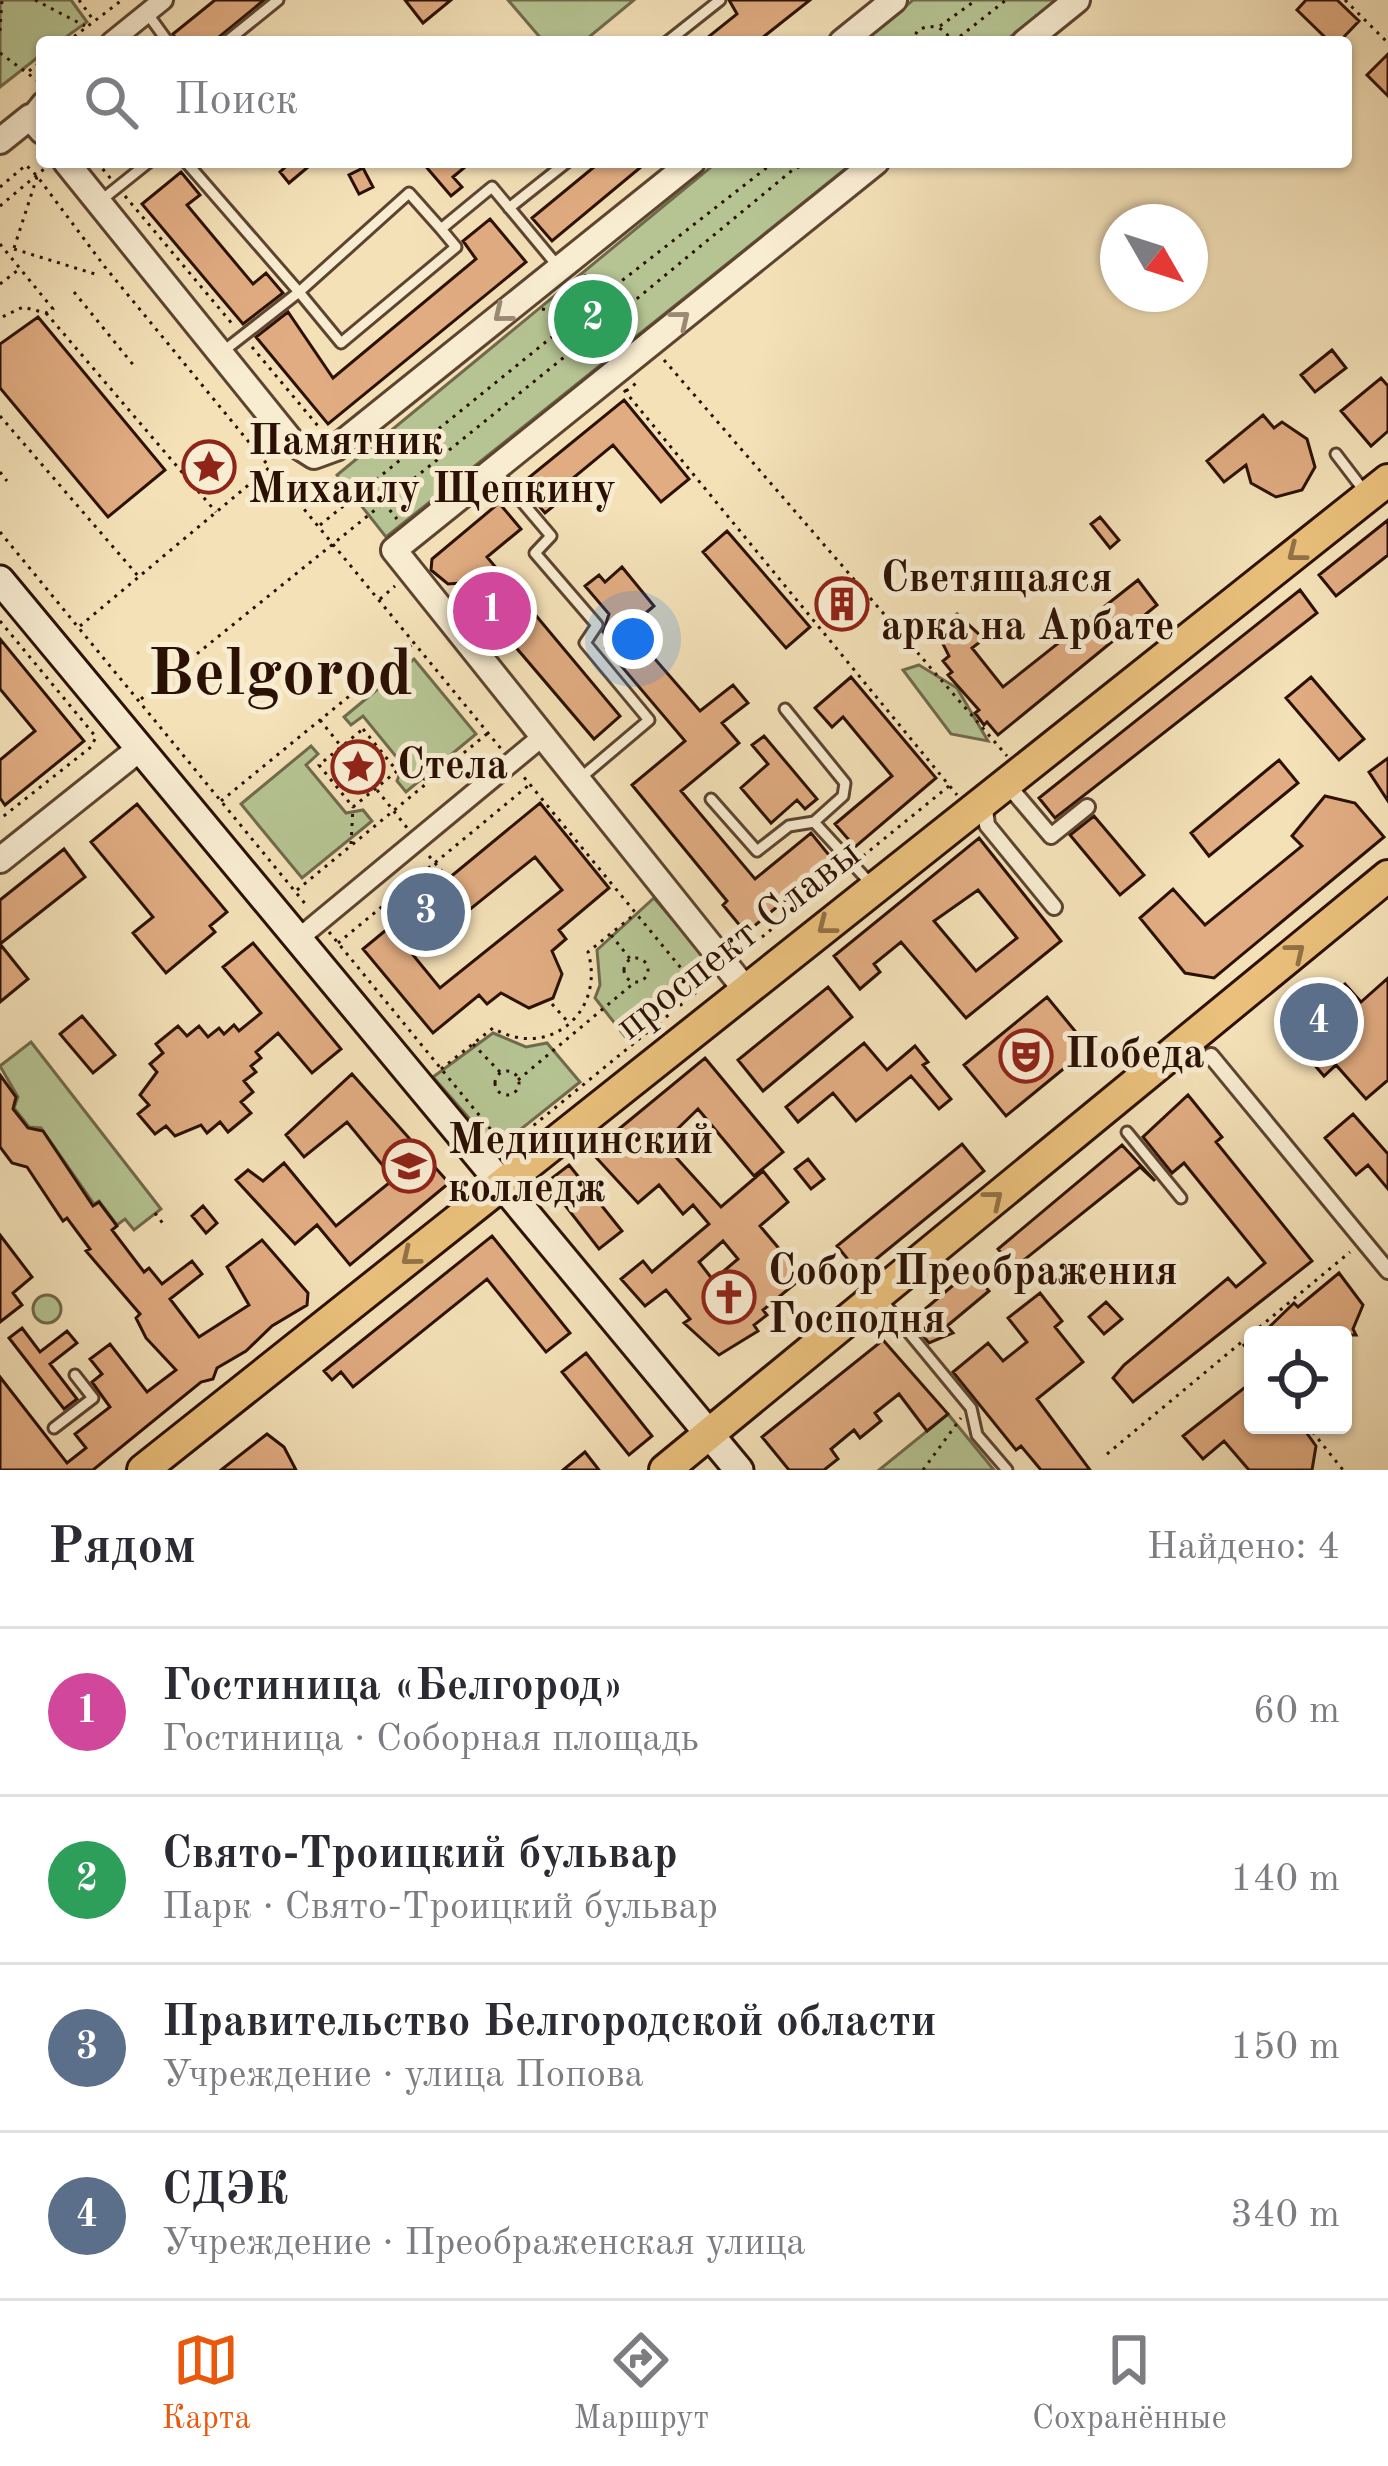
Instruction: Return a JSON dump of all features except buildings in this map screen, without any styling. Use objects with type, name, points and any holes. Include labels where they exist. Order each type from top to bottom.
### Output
[{"type":"main road","name":"проспект Славы","points":[[145,1469],[501,1184],[736,978],[874,888],[1378,488]]},
{"type":"main road","points":[[0,580],[138,750],[309,930],[501,1184],[739,1470]]},
{"type":"main road","points":[[665,1470],[1388,876]]},
{"type":"street","points":[[849,36],[894,0]]},
{"type":"street","points":[[1032,36],[1077,0]]},
{"type":"street","points":[[118,36],[155,6]]},
{"type":"street","points":[[0,141],[36,118]]},
{"type":"street","points":[[74,168],[108,194],[221,353],[292,442],[314,455],[560,268],[678,168]]},
{"type":"street","points":[[736,978],[394,550],[495,470],[618,384],[869,168]]},
{"type":"street","points":[[309,930],[543,736]]},
{"type":"street","points":[[0,860],[138,750]]},
{"type":"street","points":[[1054,907],[987,825],[995,792],[1051,836],[1087,807]]},
{"type":"street","points":[[1211,1056],[1388,1271]]},
{"type":"lane","points":[[233,36],[278,0]]},
{"type":"lane","points":[[675,36],[720,0]]},
{"type":"lane","points":[[155,6],[166,36]]},
{"type":"lane","points":[[108,194],[141,168]]},
{"type":"lane","points":[[191,168],[299,292],[340,343],[456,247],[414,196],[404,195],[299,292],[221,353]]},
{"type":"lane","points":[[509,208],[559,168]]},
{"type":"lane","points":[[441,229],[492,187],[560,268]]},
{"type":"lane","points":[[1336,454],[1378,488]]},
{"type":"lane","points":[[495,470],[551,536],[535,553],[597,625],[585,643],[649,720],[578,780]]},
{"type":"lane","points":[[711,799],[757,851],[788,826],[814,822],[843,796],[845,783],[785,709]]},
{"type":"lane","points":[[814,822],[874,888]]},
{"type":"lane","points":[[1127,1132],[1181,1198]]},
{"type":"lane","points":[[878,1295],[971,1408],[977,1435],[1007,1470]]},
{"type":"lane","points":[[54,1428],[93,1398],[75,1375]]},
{"type":"path","points":[[0,31],[2,0]]},
{"type":"path","points":[[34,0],[87,26]]},
{"type":"path","points":[[79,0],[94,21]]},
{"type":"path","points":[[74,36],[122,0]]},
{"type":"path","points":[[915,36],[919,30],[939,27],[976,0]]},
{"type":"path","points":[[960,36],[1006,0]]},
{"type":"path","points":[[1345,0],[1388,43]]},
{"type":"path","points":[[939,27],[947,36]]},
{"type":"path","points":[[0,53],[36,79]]},
{"type":"path","points":[[26,73],[36,66]]},
{"type":"path","points":[[0,187],[26,165],[38,176],[699,990]]},
{"type":"path","points":[[0,206],[45,168]]},
{"type":"path","points":[[99,168],[108,194],[243,336],[331,442]]},
{"type":"path","points":[[578,346],[563,328],[564,314],[573,302],[600,298],[766,168]]},
{"type":"path","points":[[139,701],[578,346],[605,344],[615,316],[795,168]]},
{"type":"path","points":[[14,249],[38,176]]},
{"type":"path","points":[[3,250],[14,249],[95,274]]},
{"type":"path","points":[[3,250],[53,309],[46,313]]},
{"type":"path","points":[[0,284],[20,268]]},
{"type":"path","points":[[74,292],[136,367]]},
{"type":"path","points":[[600,298],[615,316]]},
{"type":"path","points":[[0,318],[23,307],[46,313],[216,512]]},
{"type":"path","points":[[318,526],[563,328]]},
{"type":"path","points":[[658,366],[664,360],[995,792]]},
{"type":"path","points":[[618,384],[639,381]]},
{"type":"path","points":[[618,384],[950,786],[995,792]]},
{"type":"path","points":[[0,416],[139,577]]},
{"type":"path","points":[[79,628],[270,467]]},
{"type":"path","points":[[0,472],[7,481]]},
{"type":"path","points":[[0,532],[296,892],[309,930],[338,943],[506,1148],[699,990],[736,978],[854,863],[950,786]]},
{"type":"path","points":[[0,621],[96,736],[91,747],[0,820]]},
{"type":"path","points":[[221,801],[414,643]]},
{"type":"path","points":[[320,720],[341,746]]},
{"type":"path","points":[[351,846],[353,807],[319,765],[341,746],[363,729],[397,771],[430,781]]},
{"type":"path","points":[[296,892],[488,733]]},
{"type":"path","points":[[353,807],[397,771]]},
{"type":"path","points":[[338,943],[530,784]]},
{"type":"path","points":[[375,788],[445,875]]},
{"type":"path","points":[[441,1069],[493,1028],[529,1040],[570,1024],[591,994],[588,952],[636,913]]},
{"type":"path","points":[[518,1080],[509,1072],[501,1073],[495,1082],[502,1094],[516,1091],[518,1080],[648,970],[610,934]]},
{"type":"path","points":[[632,959],[624,973],[635,982]]},
{"type":"path","points":[[552,1004],[570,1024]]},
{"type":"path","points":[[473,1044],[501,1073]]},
{"type":"path","points":[[155,1213],[164,1225]]},
{"type":"path","points":[[1107,1454],[1363,1241]]},
{"type":"path","points":[[1241,1342],[1244,1346]]},
{"type":"path","points":[[923,1470],[942,1438],[971,1408]]},
{"type":"path","points":[[1314,1434],[1343,1470]]},
{"type":"green space","points":[[0,0],[71,0],[87,22],[67,36],[36,36],[36,59],[0,87]]},
{"type":"green space","points":[[508,0],[634,0],[590,36],[539,36]]},
{"type":"green space","points":[[913,0],[1056,0],[1011,36],[869,36]]},
{"type":"green space","points":[[710,168],[847,168],[386,537],[337,475]]},
{"type":"green space","points":[[414,659],[476,734],[406,792],[397,781],[403,765],[363,716],[351,725],[344,717]]},
{"type":"green space","points":[[919,665],[957,688],[988,741],[951,734],[903,670]]},
{"type":"green space","points":[[311,746],[318,754],[306,765],[346,813],[363,810],[372,821],[302,878],[241,804]]},
{"type":"green space","points":[[654,898],[715,969],[627,1039],[595,998],[600,985],[597,950]]},
{"type":"green space","points":[[493,1033],[526,1047],[547,1043],[580,1082],[496,1149],[433,1077]]},
{"type":"green space","points":[[31,1042],[161,1209],[134,1230],[125,1219],[117,1225],[99,1201],[94,1204],[41,1128],[29,1127],[14,1108],[18,1097],[0,1066]]},
{"type":"green space","points":[[47,1295],[57,1299],[61,1309],[57,1319],[47,1323],[37,1319],[33,1309],[37,1299]]},
{"type":"green space","points":[[948,1414],[994,1470],[879,1470]]},
{"type":"place","name":"Свято-Троицкий бульвар","points":[[593,319]]},
{"type":"place","name":"Памятник Михаилу Щепкину","points":[[209,467]]},
{"type":"place","name":"Светящаяся арка на Арбате","points":[[842,604]]},
{"type":"place","name":"Гостиница «Белгород»","points":[[492,611]]},
{"type":"place","name":"Стела","points":[[358,767]]},
{"type":"place","name":"Правительство Белгородской области","points":[[426,912]]},
{"type":"place","name":"СДЭК","points":[[1319,1022]]},
{"type":"place","name":"Победа","points":[[1026,1056]]},
{"type":"place","name":"Медицинский колледж","points":[[409,1166]]},
{"type":"place","name":"Собор Преображения Господня","points":[[729,1297]]},
{"type":"district","name":"Belgorod","points":[[280,677]]}]
